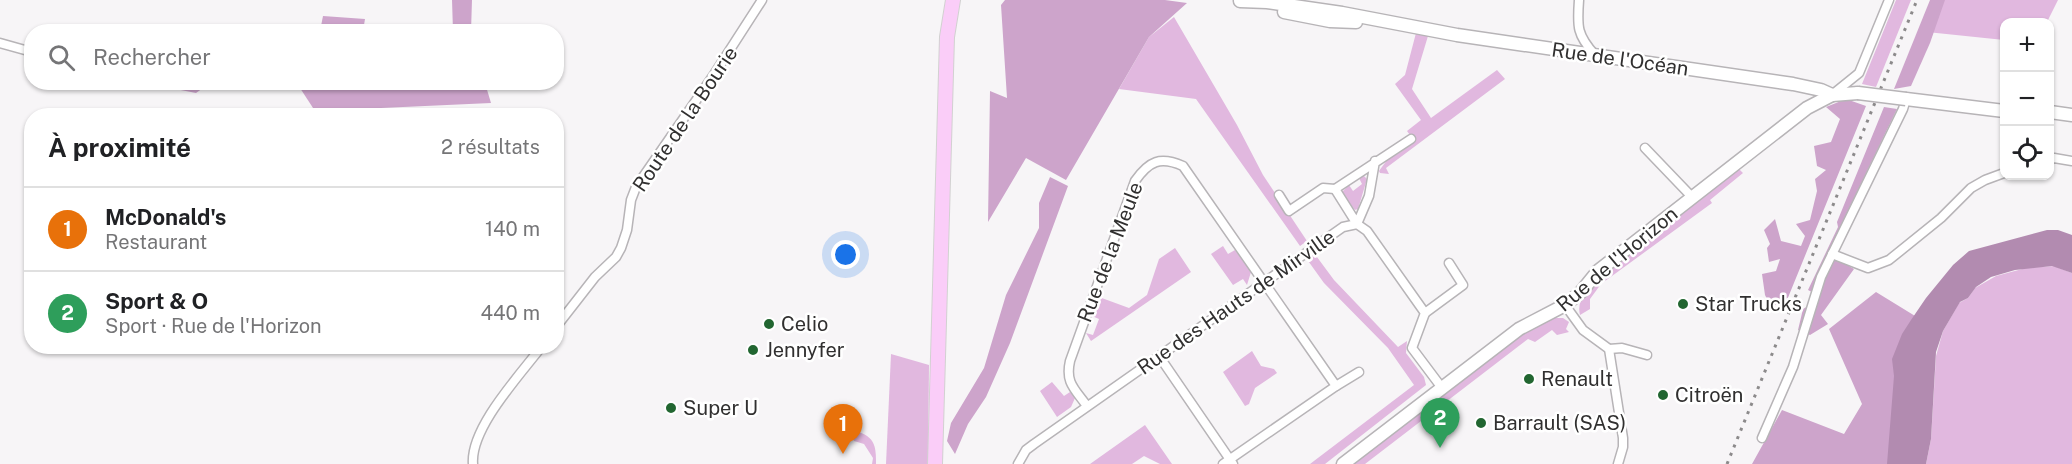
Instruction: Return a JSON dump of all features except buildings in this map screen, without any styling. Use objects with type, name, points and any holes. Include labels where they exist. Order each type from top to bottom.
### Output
[{"type":"main road","points":[[943,0],[947,37]]},
{"type":"main road","points":[[935,464],[947,37],[953,0]]},
{"type":"main road","name":"Rue de l'Océan","points":[[1236,1],[1330,21],[1381,22],[1793,84],[1833,95],[1858,93],[2000,111]]},
{"type":"main road","name":"Rue de l'Horizon","points":[[1343,464],[1519,329],[1565,305],[1581,292],[1598,271],[1692,197],[1807,108],[1833,95]]},
{"type":"main road","points":[[2054,113],[2072,115]]},
{"type":"main road","points":[[2054,119],[2072,121]]},
{"type":"street","name":"Route de la Bourie","points":[[564,317],[595,277],[616,257],[627,230],[631,200],[636,187],[719,68],[762,0]]},
{"type":"street","points":[[1579,0],[1578,19],[1582,41],[1595,56]]},
{"type":"street","points":[[1833,95],[1858,73],[1889,0]]},
{"type":"street","points":[[0,43],[24,50]]},
{"type":"street","points":[[1762,438],[1793,367],[1818,288],[1832,254],[1904,108],[1906,99]]},
{"type":"street","points":[[1279,195],[1289,211],[1323,188],[1335,189],[1375,161],[1411,140]]},
{"type":"street","points":[[1645,148],[1692,197]]},
{"type":"street","points":[[2054,158],[2072,161]]},
{"type":"street","name":"Rue de la Meule","points":[[1087,406],[1068,380],[1070,361],[1135,181],[1149,164],[1159,160],[1183,166],[1336,386]]},
{"type":"street","points":[[1357,224],[1369,196],[1375,161]]},
{"type":"street","points":[[1832,254],[1868,268],[1889,260],[1941,218],[1971,188],[2000,174]]},
{"type":"street","points":[[1335,189],[1357,224]]},
{"type":"street","name":"Rue des Hauts de Mirville","points":[[1018,464],[1026,450],[1343,226],[1357,224],[1367,231],[1425,313]]},
{"type":"street","points":[[1442,388],[1412,348],[1425,313],[1463,285],[1449,263]]},
{"type":"street","points":[[1565,305],[1583,330],[1610,349],[1623,438],[1618,464]]},
{"type":"street","points":[[1610,349],[1622,348],[1647,355]]},
{"type":"street","points":[[472,464],[474,444],[485,422],[536,354]]},
{"type":"street","points":[[1159,356],[1229,462],[1359,372]]},
{"type":"shaded area","points":[[452,0],[472,0],[471,24],[453,24]]},
{"type":"shaded area","points":[[1005,0],[1165,0],[1187,3],[1149,37],[1066,180],[1026,158],[988,222],[990,91],[1007,98],[1001,5]]},
{"type":"shaded area","points":[[1896,0],[1911,0],[1876,87],[1862,84]]},
{"type":"shaded area","points":[[1930,0],[1945,0],[1930,43],[1911,86],[1894,89]]},
{"type":"shaded area","points":[[1939,0],[2058,0],[2049,18],[2000,18],[2000,40],[1927,32]]},
{"type":"shaded area","points":[[323,16],[365,19],[364,24],[321,24]]},
{"type":"shaded area","points":[[1174,17],[1237,125],[1263,175],[1307,241],[1300,246],[1196,99],[1119,89],[1149,37]]},
{"type":"shaded area","points":[[1416,33],[1428,36],[1412,89],[1431,118],[1497,70],[1505,79],[1386,168],[1389,174],[1380,173],[1379,171],[1390,156],[1396,155],[1415,142],[1407,131],[1421,120],[1395,84],[1405,75]]},
{"type":"shaded area","points":[[181,90],[200,90],[196,93]]},
{"type":"shaded area","points":[[301,90],[487,90],[491,103],[381,108],[313,108]]},
{"type":"shaded area","points":[[1846,99],[1866,106],[1785,305],[1770,305],[1765,295],[1762,274],[1776,271],[1780,259],[1769,262],[1767,248],[1770,244],[1764,230],[1775,219],[1781,241],[1801,246],[1805,236],[1796,224],[1810,220],[1817,191],[1815,179],[1826,170],[1817,166],[1814,146],[1831,142],[1840,119],[1826,107]]},
{"type":"shaded area","points":[[1884,107],[1897,109],[1832,244],[1834,257],[1854,269],[1821,315],[1828,324],[1810,335],[1798,330],[1803,309],[1817,301],[1818,295],[1808,290],[1838,227],[1837,222]]},
{"type":"shaded area","points":[[1738,168],[1743,173],[1710,200],[1712,203],[1601,284],[1590,299],[1590,309],[1580,315],[1581,300],[1597,278]]},
{"type":"shaded area","points":[[1364,176],[1367,179],[1358,209],[1355,210],[1341,193],[1349,185],[1353,191],[1362,184],[1359,178]]},
{"type":"shaded area","points":[[1050,177],[1068,186],[1010,343],[986,397],[968,424],[955,454],[947,441],[951,423],[984,368],[1006,295],[1039,228],[1039,203]]},
{"type":"shaded area","points":[[2047,230],[2058,230],[2072,235],[2072,273],[2052,266],[2015,270],[1991,277],[1976,287],[1968,298],[1960,302],[1943,331],[1936,352],[1931,439],[1926,464],[1887,464],[1894,376],[1892,359],[1902,334],[1926,298],[1953,265],[1969,251]]},
{"type":"shaded area","points":[[1223,246],[1228,254],[1235,250],[1251,272],[1247,285],[1243,279],[1233,285],[1211,254]]},
{"type":"shaded area","points":[[1175,248],[1191,272],[1091,341],[1086,333],[1093,335],[1099,319],[1092,316],[1099,297],[1129,308],[1147,295],[1159,259]]},
{"type":"shaded area","points":[[1314,253],[1334,280],[1398,347],[1407,341],[1406,353],[1424,377],[1426,385],[1325,464],[1310,464],[1414,385],[1388,348],[1324,283],[1306,258]]},
{"type":"shaded area","points":[[2054,266],[2072,273],[2072,464],[1926,464],[1931,439],[1936,356],[1943,331],[1959,303],[1968,298],[1975,288],[1996,276],[2026,268]]},
{"type":"shaded area","points":[[1876,292],[1920,319],[1896,464],[1752,464],[1782,410],[1844,434],[1862,404],[1829,329]]},
{"type":"shaded area","points":[[1553,318],[1563,318],[1569,322],[1566,329],[1569,332],[1557,335],[1552,330],[1535,342],[1528,339],[1365,464],[1350,464],[1530,328]]},
{"type":"shaded area","points":[[1252,351],[1261,366],[1274,369],[1277,373],[1255,388],[1249,404],[1245,406],[1223,372]]},
{"type":"shaded area","points":[[891,354],[929,365],[928,464],[886,464]]},
{"type":"shaded area","points":[[1052,382],[1064,396],[1070,392],[1075,398],[1071,407],[1057,417],[1040,391]]},
{"type":"shaded area","points":[[1145,425],[1172,464],[1160,464],[1144,456],[1132,464],[1090,464]]},
{"type":"shaded area","points":[[843,427],[865,435],[873,442],[876,464],[872,464],[873,458],[864,444],[854,441],[853,438],[839,436]]},
{"type":"railway","points":[[1727,464],[1917,0]]},
{"type":"place","name":"Star Trucks","points":[[1683,304]]},
{"type":"place","name":"Celio","points":[[769,324]]},
{"type":"place","name":"Jennyfer","points":[[753,350]]},
{"type":"place","name":"Renault","points":[[1529,379]]},
{"type":"place","name":"Citroën","points":[[1663,395]]},
{"type":"place","name":"Super U","points":[[671,408]]},
{"type":"place","name":"Barrault (SAS)","points":[[1481,423]]},
{"type":"place","name":"Sport & O","points":[[1440,448]]},
{"type":"place","name":"McDonald's","points":[[843,454]]}]
